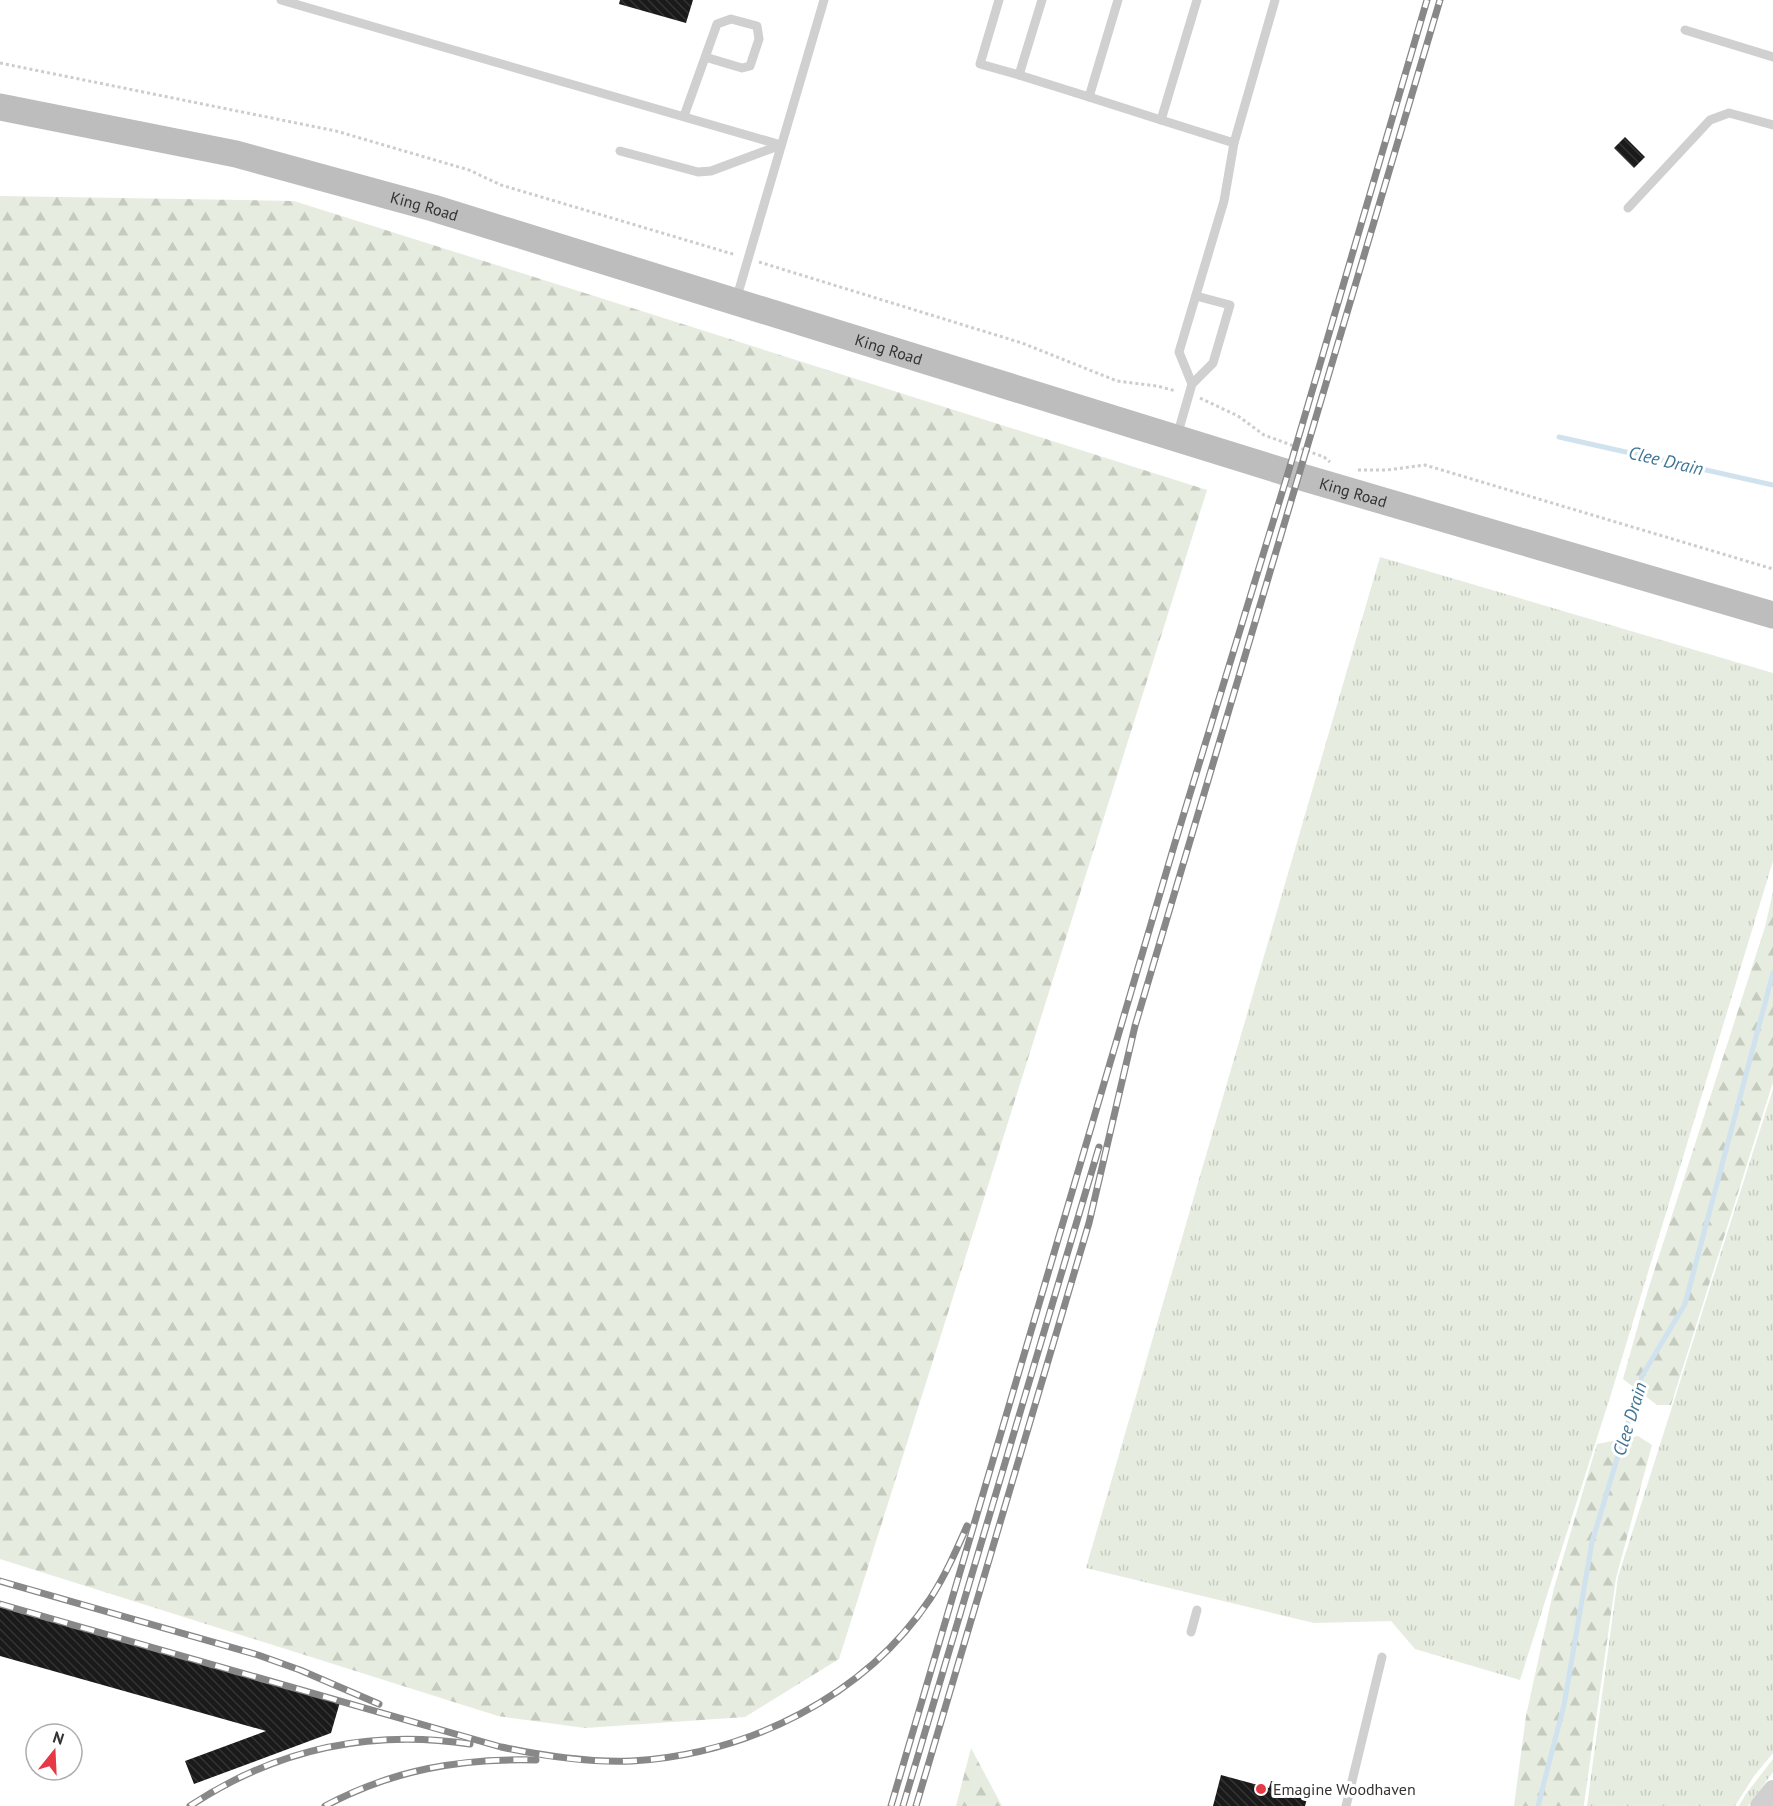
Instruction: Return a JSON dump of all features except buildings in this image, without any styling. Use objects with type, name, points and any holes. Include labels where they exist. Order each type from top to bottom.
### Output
[{"type":"main road","name":"King Road","points":[[0,107],[236,154],[433,208],[1176,438],[1773,615]]},
{"type":"street","points":[[1760,1806],[1773,1790]]},
{"type":"lane","points":[[281,0],[781,145]]},
{"type":"lane","points":[[735,303],[824,0]]},
{"type":"lane","points":[[999,0],[980,64],[1234,142]]},
{"type":"lane","points":[[1019,75],[1041,0]]},
{"type":"lane","points":[[1089,97],[1118,0]]},
{"type":"lane","points":[[1161,120],[1197,0]]},
{"type":"lane","points":[[1192,384],[1179,352],[1224,201],[1234,142],[1275,0]]},
{"type":"lane","points":[[684,116],[705,57],[717,24],[731,19],[757,26],[759,39],[750,66],[742,68],[705,57]]},
{"type":"lane","points":[[1685,30],[1773,57]]},
{"type":"lane","points":[[1628,208],[1710,120],[1729,113],[1773,125]]},
{"type":"lane","points":[[620,151],[698,172],[711,171],[781,145]]},
{"type":"lane","points":[[1176,438],[1192,384],[1213,363],[1230,305],[1196,296]]},
{"type":"lane","points":[[1191,1632],[1197,1610]]},
{"type":"lane","points":[[1346,1806],[1382,1658]]},
{"type":"path","points":[[0,63],[336,131],[469,170],[501,185],[1022,343],[1117,381],[1157,386],[1189,394],[1238,416],[1264,435],[1324,457],[1334,465]]},
{"type":"path","points":[[1356,470],[1387,470],[1425,465],[1773,569]]},
{"type":"green space","points":[[0,196],[294,201],[1207,490],[839,1659],[745,1717],[585,1728],[498,1716],[0,1559]]},
{"type":"green space","points":[[1380,557],[1773,673],[1773,861],[1611,1394],[1520,1680],[1415,1649],[1391,1621],[1314,1623],[1086,1568]]},
{"type":"green space","points":[[1773,892],[1773,1082],[1671,1405],[1657,1405],[1623,1379],[1648,1290],[1765,927]]},
{"type":"green space","points":[[1773,1089],[1773,1753],[1754,1776],[1735,1806],[1587,1806],[1618,1577]]},
{"type":"green space","points":[[1638,1436],[1652,1445],[1616,1578],[1584,1806],[1514,1806],[1526,1716],[1554,1588],[1597,1444]]},
{"type":"green space","points":[[971,1748],[1002,1806],[956,1806]]},
{"type":"green space","points":[[1773,1759],[1773,1772],[1748,1806],[1739,1806],[1746,1794]]},
{"type":"waterway","name":"Clee Drain","points":[[1559,437],[1773,485]]},
{"type":"waterway","name":"Clee Drain","points":[[1538,1806],[1564,1705],[1592,1542],[1642,1376],[1685,1304],[1773,973]]},
{"type":"railway","points":[[891,1806],[1174,846],[1288,473],[1427,0]]},
{"type":"railway","points":[[916,1806],[1089,1223],[1135,1026],[1440,0]]},
{"type":"railway","points":[[903,1806],[1099,1147]]},
{"type":"railway","points":[[0,1604],[501,1747],[566,1758],[632,1761],[675,1756],[718,1747],[760,1733],[800,1714],[837,1691],[872,1665],[903,1634],[930,1599],[967,1526]]},
{"type":"railway","points":[[0,1581],[258,1655],[300,1670],[379,1704]]},
{"type":"railway","points":[[190,1806],[256,1770],[289,1757],[324,1748],[395,1739],[470,1744]]},
{"type":"railway","points":[[325,1806],[376,1783],[427,1769],[480,1761],[536,1760]]},
{"type":"place","name":"Emagine Woodhaven","points":[[1261,1789]]}]
